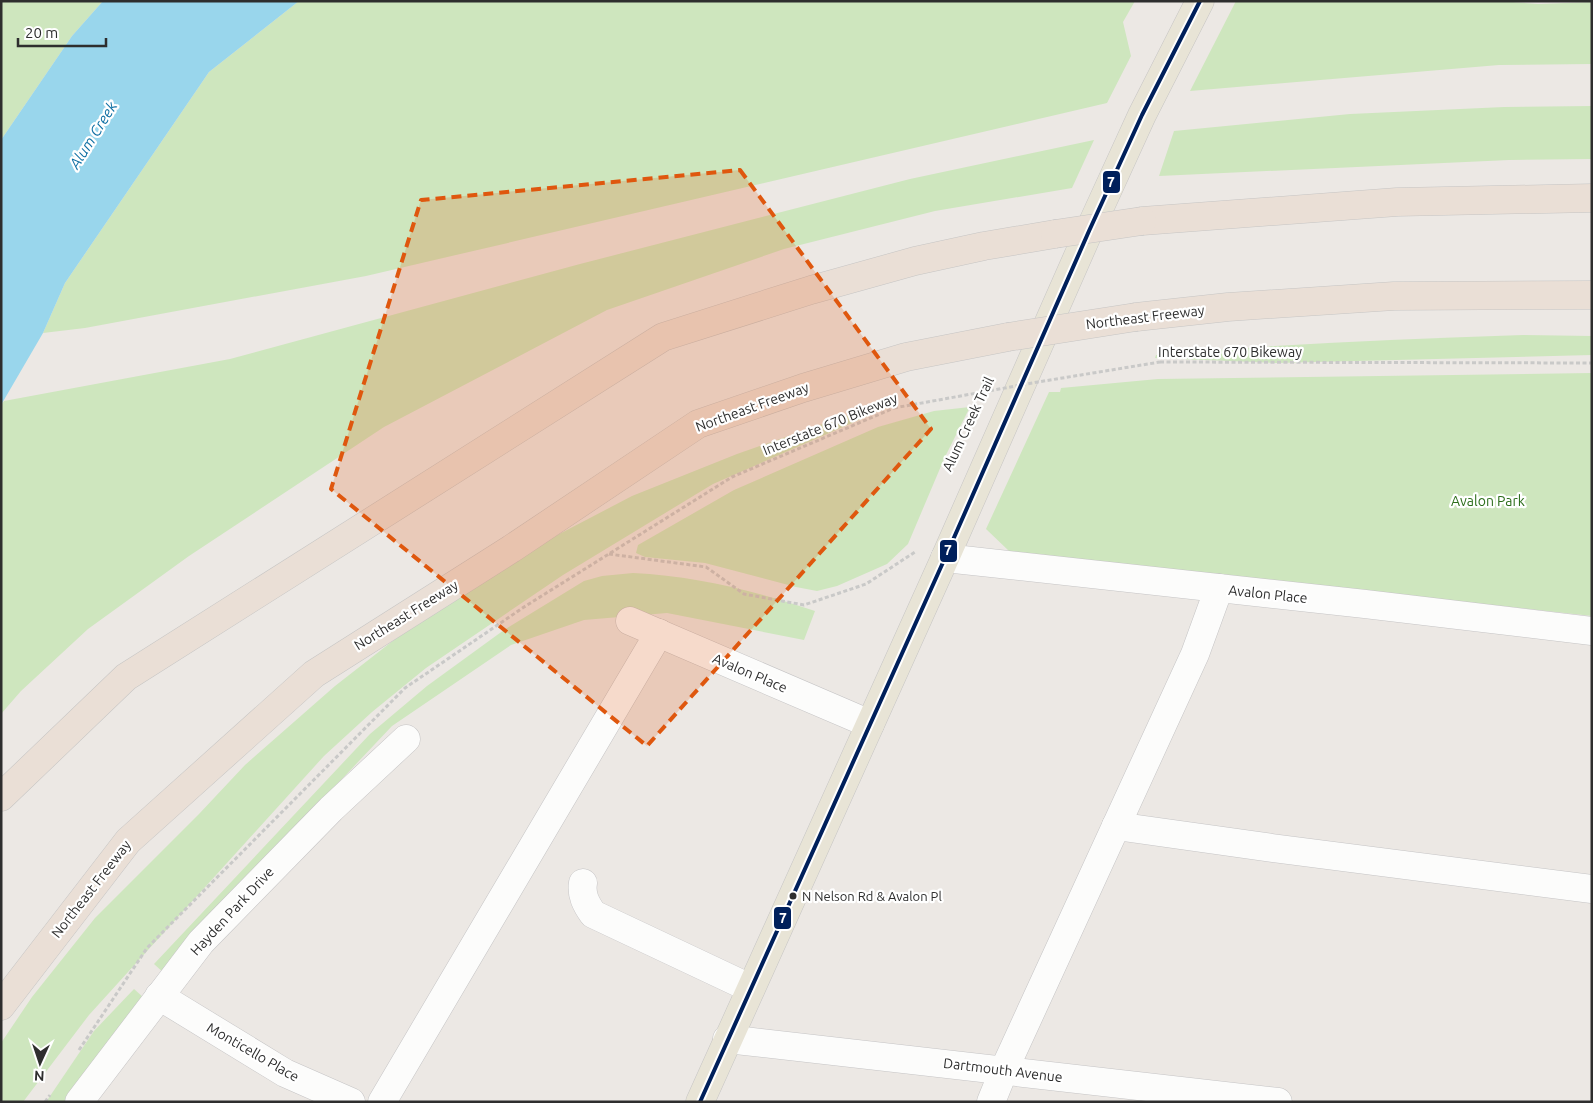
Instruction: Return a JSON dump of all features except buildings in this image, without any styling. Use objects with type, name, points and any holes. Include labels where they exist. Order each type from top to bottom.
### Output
[{"type":"highway","points":[[1,797],[126,677],[663,337],[811,290],[915,261],[984,246],[1055,234],[1142,221],[1397,202],[1592,198]]},
{"type":"highway","name":"Northeast Freeway","points":[[1,1006],[128,841],[314,674],[511,549],[698,424],[803,388],[906,357],[1008,337],[1136,317],[1228,307],[1394,296],[1592,295]]},
{"type":"main road","points":[[700,1102],[945,558],[1089,231],[1142,115],[1200,1]]},
{"type":"street","name":"Avalon Place","points":[[945,558],[1592,631]]},
{"type":"street","points":[[991,1102],[1195,654],[1219,588]]},
{"type":"street","name":"Avalon Place","points":[[630,621],[870,724]]},
{"type":"street","points":[[382,1102],[659,633]]},
{"type":"street","name":"Hayden Park Drive","points":[[79,1102],[201,942],[331,809],[406,739]]},
{"type":"street","points":[[1116,826],[1272,848],[1592,888]]},
{"type":"street","points":[[583,882],[582,890],[586,904],[593,914],[750,988]]},
{"type":"street","name":"Monticello Place","points":[[159,996],[285,1073],[350,1102]]},
{"type":"street","name":"Dartmouth Avenue","points":[[727,1039],[1278,1102]]},
{"type":"path","name":"Interstate 670 Bikeway","points":[[915,551],[866,584],[804,605],[744,594],[706,567],[608,554],[732,477],[894,408],[1160,362],[1592,363]]},
{"type":"path","name":"Alum Creek Trail","points":[[995,393],[999,384]]},
{"type":"highlighted area","points":[[740,170],[931,429],[647,746],[331,489],[421,200]]},
{"type":"green space","points":[[1,1],[103,1],[72,36],[1,140]]},
{"type":"green space","points":[[299,1],[1135,1],[1123,22],[1131,56],[1107,103],[366,276],[85,328],[43,333],[65,283],[209,72]]},
{"type":"green space","points":[[1236,1],[1498,1],[1538,4],[1592,2],[1592,64],[1499,65],[1190,91]]},
{"type":"green space","points":[[1592,106],[1592,159],[1509,160],[1159,176],[1174,131],[1350,114],[1504,107]]},
{"type":"green space","points":[[1094,140],[1072,188],[935,211],[784,249],[607,310],[384,427],[189,556],[88,629],[21,691],[1,714],[1,405],[4,401],[230,359],[580,264],[910,179]]},
{"type":"green space","points":[[1523,335],[1592,336],[1592,355],[1276,363],[1155,358],[1156,355],[1293,345]]},
{"type":"green space","name":"Avalon Park","points":[[1592,373],[1592,616],[1009,551],[986,529],[1049,392],[1060,392],[1061,388],[1158,379]]},
{"type":"green space","points":[[891,406],[713,484],[563,575],[426,668],[372,712],[324,756],[89,1015],[23,1102],[1,1102],[1,1043],[32,997],[95,918],[245,765],[335,686],[426,615],[523,553],[632,496],[737,454],[845,416]]},
{"type":"green space","points":[[970,407],[944,459],[908,544],[887,564],[837,586],[817,591],[705,563],[645,557],[636,553],[638,545],[734,490],[878,427],[934,411]]},
{"type":"green space","points":[[633,573],[702,581],[770,597],[815,611],[804,640],[667,613],[584,620],[511,645],[392,726],[240,887],[165,974],[154,964],[370,734],[427,686],[504,630],[584,581],[602,576]]},
{"type":"green space","points":[[134,989],[144,998],[70,1102],[46,1102],[94,1031]]},
{"type":"water","name":"Alum Creek","points":[[103,1],[299,1],[209,72],[65,283],[43,333],[1,405],[1,140],[72,36]]},
{"type":"transit line","name":"7","points":[[700,1102],[945,558],[1089,231],[1142,115],[1200,1]]},
{"type":"place","name":"N Nelson Rd & Avalon Pl","points":[[793,896]]}]
